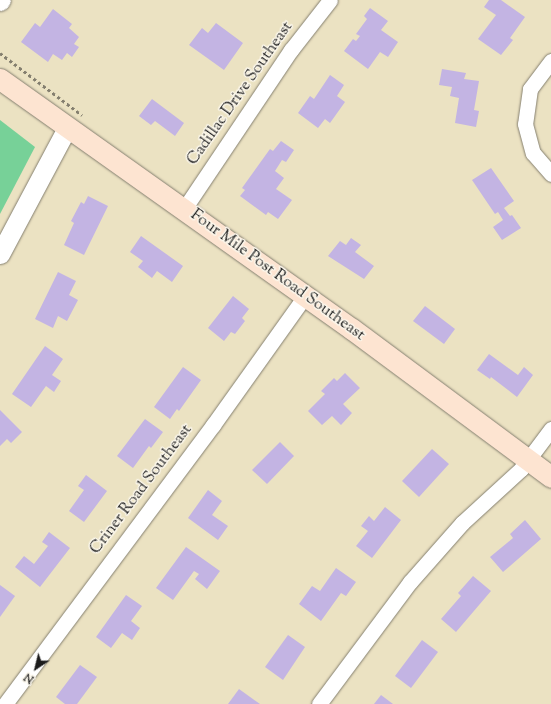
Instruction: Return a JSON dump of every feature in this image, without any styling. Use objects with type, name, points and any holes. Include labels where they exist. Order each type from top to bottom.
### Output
[{"type":"main road","name":"Four Mile Post Road Southeast","points":[[0,79],[305,296],[551,477]]},
{"type":"street","name":"Cadillac Drive Southeast","points":[[184,209],[291,50],[330,0]]},
{"type":"street","points":[[551,61],[530,90],[525,124],[533,153],[551,174]]},
{"type":"street","points":[[0,254],[67,128]]},
{"type":"street","name":"Criner Road Southeast","points":[[5,704],[213,425],[305,296]]},
{"type":"street","points":[[319,704],[410,582],[462,523],[521,469],[551,429]]},
{"type":"green space","points":[[0,120],[35,147],[0,214]]},
{"type":"building","points":[[489,0],[501,0],[525,17],[510,38],[513,40],[501,55],[478,39],[496,15],[484,7]]},
{"type":"building","points":[[370,8],[388,21],[381,30],[398,42],[388,57],[380,52],[368,69],[344,51],[353,39],[356,41],[360,36],[356,34],[367,19],[364,16]]},
{"type":"building","points":[[53,9],[72,24],[69,28],[79,37],[74,44],[79,47],[72,57],[67,53],[62,60],[53,54],[48,62],[21,42],[35,23],[40,27]]},
{"type":"building","points":[[216,23],[243,43],[224,70],[189,45],[202,28],[208,33]]},
{"type":"building","points":[[442,69],[466,73],[464,79],[479,81],[474,110],[479,111],[476,127],[455,123],[459,98],[450,96],[452,87],[439,85]]},
{"type":"building","points":[[330,75],[344,85],[337,96],[345,102],[330,123],[325,119],[318,128],[298,113],[310,96],[314,99]]},
{"type":"building","points":[[152,99],[184,123],[175,136],[155,121],[151,125],[139,116]]},
{"type":"building","points":[[281,141],[294,150],[286,162],[282,160],[275,171],[284,178],[276,189],[292,200],[278,219],[268,212],[266,215],[240,196],[245,190],[242,188],[270,149],[273,151]]},
{"type":"building","points":[[491,168],[514,201],[504,208],[510,216],[512,215],[521,228],[502,240],[493,227],[503,220],[498,212],[495,214],[472,180]]},
{"type":"building","points":[[88,196],[108,206],[84,255],[64,245],[74,223],[71,221],[81,202],[84,204]]},
{"type":"building","points":[[141,236],[183,266],[172,282],[157,271],[152,278],[138,267],[143,261],[130,252]]},
{"type":"building","points":[[351,238],[361,245],[355,252],[374,266],[364,279],[328,256],[340,241],[346,245]]},
{"type":"building","points":[[58,272],[76,281],[69,295],[78,300],[67,321],[58,316],[53,328],[35,319]]},
{"type":"building","points":[[233,296],[249,309],[242,318],[245,321],[235,334],[231,332],[224,341],[208,328]]},
{"type":"building","points":[[425,306],[455,329],[444,344],[413,321]]},
{"type":"building","points":[[45,346],[63,359],[52,375],[61,381],[54,392],[46,386],[31,407],[12,394]]},
{"type":"building","points":[[489,354],[518,375],[524,367],[533,375],[517,397],[491,377],[490,379],[477,370]]},
{"type":"building","points":[[183,367],[201,380],[179,411],[177,409],[170,419],[154,407]]},
{"type":"building","points":[[345,373],[360,388],[343,404],[352,413],[341,425],[332,416],[322,425],[308,411],[325,394],[321,391],[334,378],[337,381]]},
{"type":"building","points":[[0,410],[22,432],[11,443],[7,439],[0,446]]},
{"type":"building","points":[[145,419],[163,432],[151,448],[149,446],[133,468],[117,456]]},
{"type":"building","points":[[280,442],[294,456],[267,484],[252,470]]},
{"type":"building","points":[[432,449],[449,464],[419,497],[402,481]]},
{"type":"building","points":[[86,475],[107,491],[84,522],[69,511],[84,490],[78,486]]},
{"type":"building","points":[[208,490],[222,501],[212,515],[228,526],[218,540],[188,518]]},
{"type":"building","points":[[385,507],[401,520],[372,558],[356,546],[368,531],[361,526],[369,516],[374,521]]},
{"type":"building","points":[[525,520],[541,539],[503,572],[490,557],[513,538],[510,534]]},
{"type":"building","points":[[49,532],[70,548],[40,587],[15,567],[24,556],[34,564],[48,546],[42,542]]},
{"type":"building","points":[[186,547],[220,571],[207,589],[195,579],[199,574],[194,571],[173,600],[156,588]]},
{"type":"building","points":[[336,568],[356,582],[346,596],[341,593],[321,621],[299,604],[312,586],[320,591]]},
{"type":"building","points":[[473,576],[491,591],[456,632],[441,619],[461,596],[458,593]]},
{"type":"building","points":[[0,585],[15,596],[0,617]]},
{"type":"building","points":[[126,595],[142,606],[131,621],[140,628],[132,640],[122,633],[111,648],[96,637]]},
{"type":"building","points":[[288,635],[305,647],[283,680],[265,667]]},
{"type":"building","points":[[422,640],[438,652],[411,688],[395,676]]},
{"type":"building","points":[[80,665],[97,677],[77,704],[65,704],[56,697]]},
{"type":"building","points":[[239,689],[260,704],[228,704]]},
{"type":"building","points":[[381,695],[393,704],[374,704]]}]
